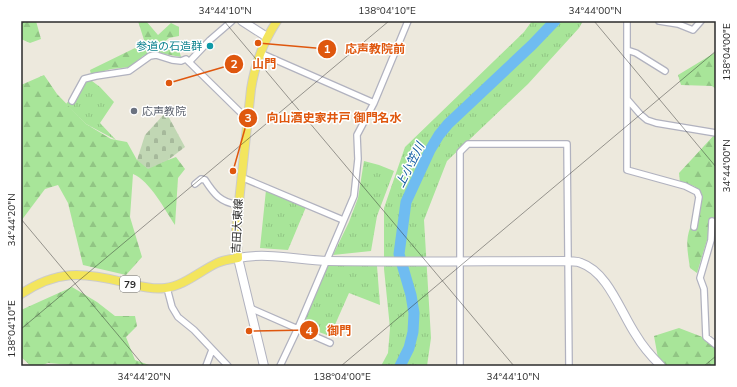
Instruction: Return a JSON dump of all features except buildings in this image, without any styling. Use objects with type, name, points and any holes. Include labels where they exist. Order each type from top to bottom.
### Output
[{"type":"main road","name":"吉田大東線","points":[[21,294],[44,282],[68,274],[92,275],[155,289],[167,288],[179,284],[219,262],[238,258],[236,230],[238,205],[253,74],[267,37],[277,21]]},
{"type":"street","points":[[189,62],[210,40],[232,21]]},
{"type":"street","points":[[242,21],[267,37]]},
{"type":"street","points":[[280,366],[298,328],[354,196],[358,159],[357,135],[374,103],[408,21]]},
{"type":"street","points":[[627,21],[627,170],[685,186],[697,192],[699,197],[694,227]]},
{"type":"street","points":[[659,21],[678,24],[693,30],[701,21]]},
{"type":"street","points":[[627,50],[636,53],[665,71]]},
{"type":"street","points":[[260,53],[374,103]]},
{"type":"street","points":[[72,102],[84,79],[129,71],[150,56],[156,55],[172,60],[181,61],[186,59],[241,113],[248,115]]},
{"type":"street","points":[[627,99],[647,120],[656,123],[716,133]]},
{"type":"street","points":[[460,366],[460,152],[468,144],[567,144],[569,366]]},
{"type":"street","points":[[241,177],[343,220]]},
{"type":"street","points":[[195,184],[201,179],[205,180],[214,194],[227,202],[238,205]]},
{"type":"street","points":[[712,221],[711,240],[700,278],[704,289],[706,337],[716,345]]},
{"type":"street","points":[[264,366],[238,258],[248,256],[326,261],[380,262],[580,262],[592,268],[603,279],[635,334],[646,350],[661,366]]},
{"type":"street","points":[[167,288],[172,307],[178,317],[194,330],[228,366]]},
{"type":"street","points":[[250,308],[330,343]]},
{"type":"street","points":[[206,366],[212,350]]},
{"type":"green space","points":[[21,21],[36,21],[41,39],[30,43],[21,39]]},
{"type":"green space","points":[[138,21],[146,21],[158,35],[171,23],[179,27],[179,36],[169,38],[161,45],[165,49],[179,50],[181,57],[154,52],[143,56],[130,67],[111,69],[91,75],[90,70],[135,48],[137,44],[144,40]]},
{"type":"green space","points":[[532,21],[583,21],[579,28],[528,84],[447,161],[424,220],[431,338],[427,366],[381,366],[388,353],[390,328],[384,269],[384,208],[405,147],[524,32]]},
{"type":"green space","points":[[716,52],[716,89],[712,86],[681,85],[678,75]]},
{"type":"green space","points":[[44,75],[57,94],[86,124],[111,139],[127,142],[137,160],[168,160],[176,157],[185,169],[178,178],[175,225],[151,189],[133,174],[130,217],[142,257],[126,275],[83,265],[68,203],[58,185],[45,189],[21,221],[21,85]]},
{"type":"green space","points":[[88,78],[100,87],[114,102],[100,123],[116,140],[86,124],[66,104]]},
{"type":"green space","points":[[166,112],[185,147],[168,160],[148,169],[137,160],[145,135]]},
{"type":"green space","points":[[716,133],[716,230],[711,227],[697,273],[690,268],[687,243],[688,233],[698,207],[701,192],[694,186],[680,183],[679,173]]},
{"type":"green space","points":[[364,161],[394,171],[377,216],[371,251],[333,255],[349,222],[358,198]]},
{"type":"green space","points":[[266,190],[306,207],[288,250],[260,248]]},
{"type":"green space","points":[[327,264],[377,266],[380,305],[349,293],[330,336],[302,326]]},
{"type":"green space","points":[[72,287],[97,302],[115,316],[135,316],[137,326],[126,337],[135,360],[152,366],[71,366],[48,363],[40,366],[31,366],[21,357],[21,310]]},
{"type":"green space","points":[[679,328],[705,338],[716,350],[716,366],[666,366],[658,358],[654,336]]},
{"type":"waterway","name":"上小笠川","points":[[400,366],[409,348],[413,332],[414,313],[411,295],[399,254],[406,202],[430,150],[448,124],[532,45],[555,21]]},
{"type":"place","name":"応声教院前","points":[[258,43]]},
{"type":"place","name":"参道の石造群","points":[[210,46]]},
{"type":"place","name":"山門","points":[[169,83]]},
{"type":"place","name":"応声教院","points":[[134,111]]},
{"type":"place","name":"向山酒史家井戸 御門名水","points":[[233,171]]},
{"type":"place","name":"御門","points":[[249,331]]}]
